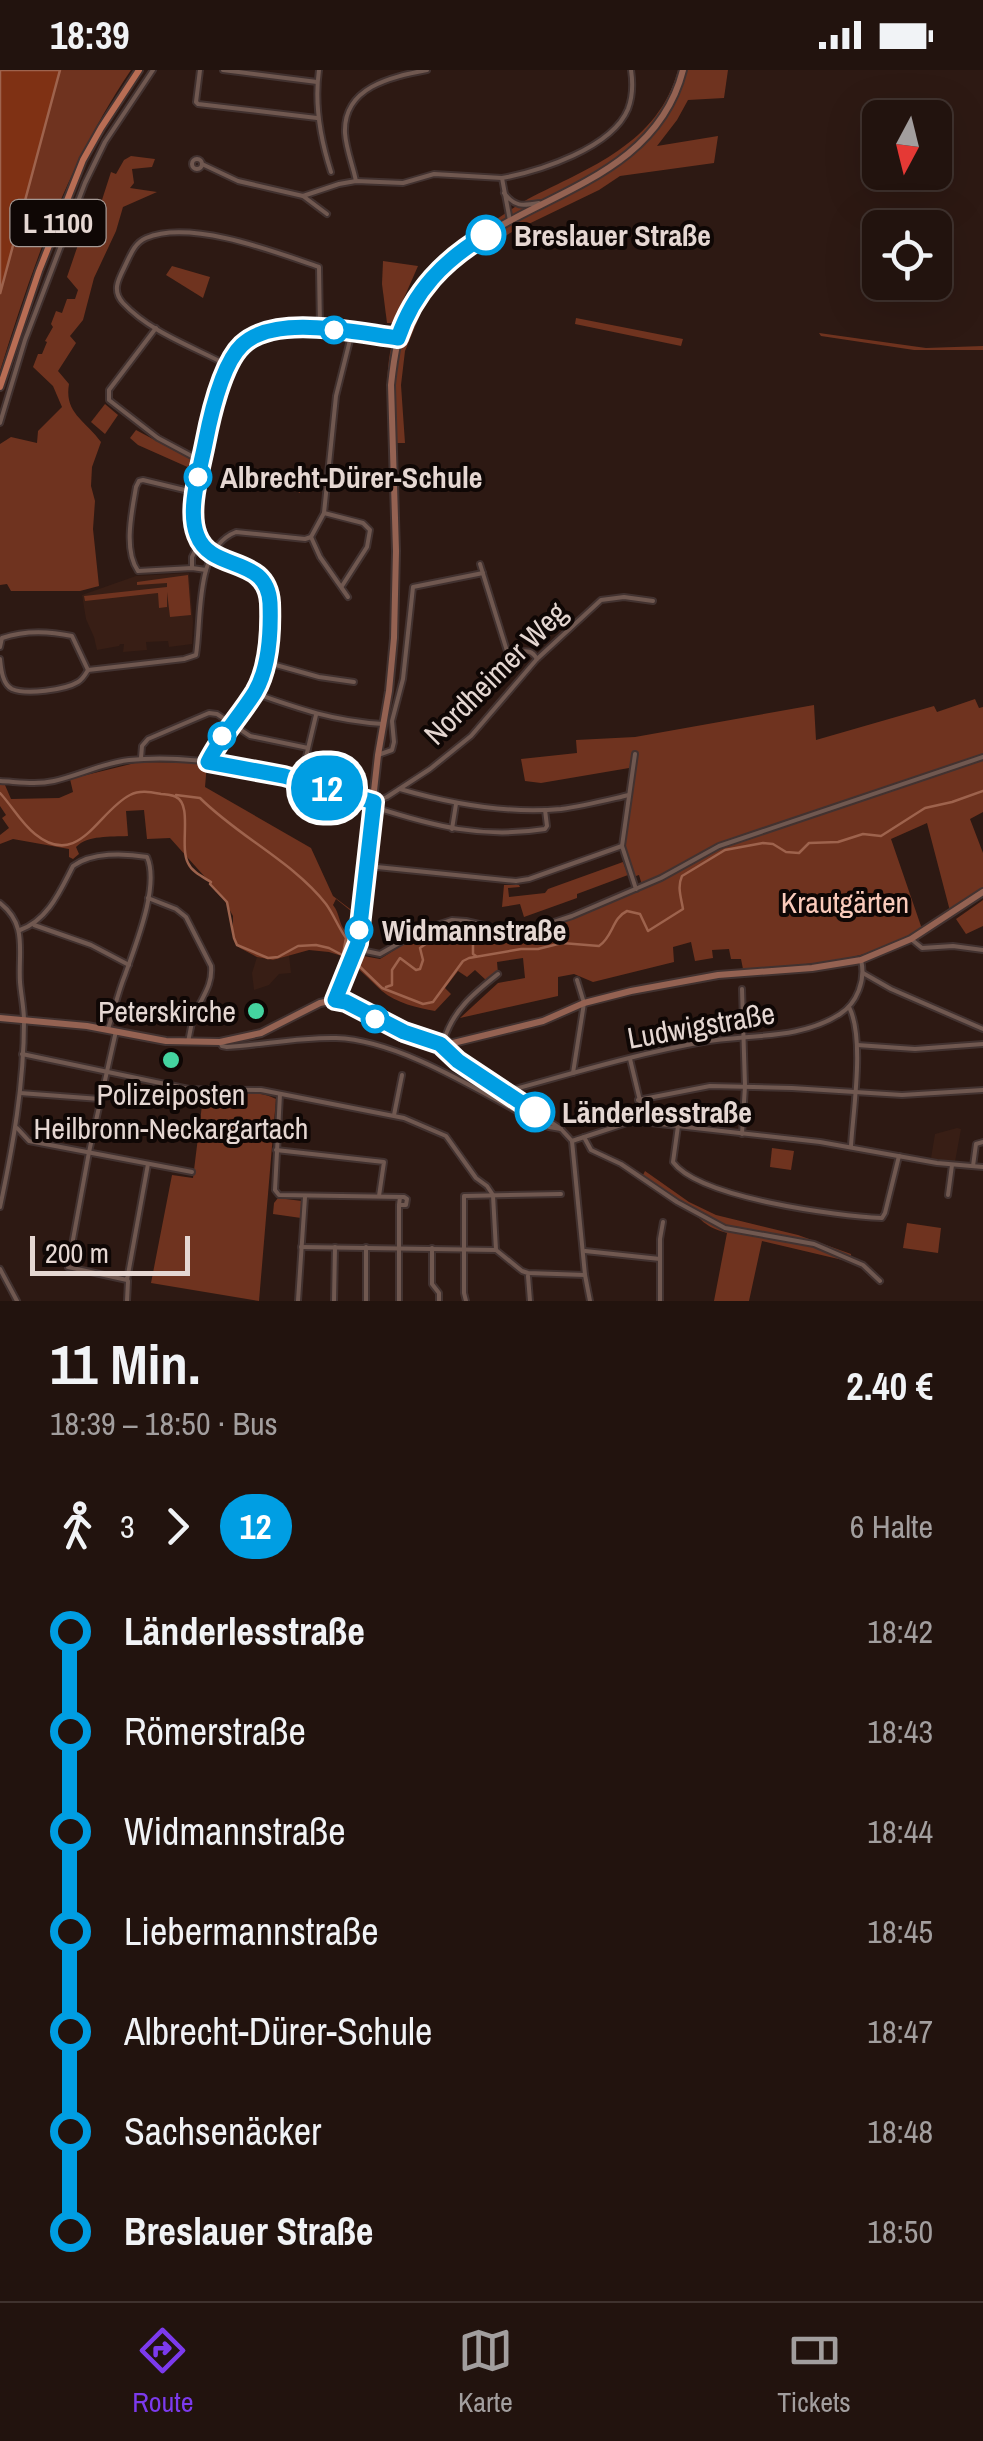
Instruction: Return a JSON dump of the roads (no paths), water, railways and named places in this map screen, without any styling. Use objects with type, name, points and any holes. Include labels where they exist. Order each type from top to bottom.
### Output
[{"type":"main road","name":"L 1100","points":[[0,387],[83,160],[139,70]]},
{"type":"main road","points":[[335,1000],[354,957],[389,692],[396,507],[391,385],[398,338],[410,306],[436,273],[463,250],[510,220],[578,187],[636,148],[666,112],[684,70]]},
{"type":"main road","points":[[0,1018],[112,1030],[143,1038],[220,1042],[261,1033],[320,1003],[335,1000],[417,1038],[445,1044],[543,1021],[631,991],[696,978],[835,966],[861,960],[912,939],[983,892]]},
{"type":"street","points":[[0,423],[30,325],[84,183],[104,142],[153,70]]},
{"type":"street","points":[[200,70],[196,102],[318,118]]},
{"type":"street","points":[[223,70],[317,82]]},
{"type":"street","points":[[319,70],[318,118],[331,172]]},
{"type":"street","points":[[356,181],[345,136],[351,106],[361,94],[385,79],[427,70]]},
{"type":"street","points":[[303,196],[356,181],[403,183],[434,174],[502,178],[563,161],[609,132],[629,108],[632,70]]},
{"type":"street","points":[[202,164],[238,180],[303,196],[327,214]]},
{"type":"street","points":[[502,178],[510,220]]},
{"type":"street","points":[[504,192],[520,206],[548,201]]},
{"type":"street","points":[[229,366],[156,328],[118,296],[120,275],[136,244],[146,238],[182,233],[218,236],[319,267],[320,328]]},
{"type":"street","points":[[156,328],[109,390],[109,400],[158,438],[201,461]]},
{"type":"street","points":[[208,762],[254,694],[265,662],[270,628],[267,586],[254,571],[211,553],[197,535],[194,521],[195,493],[208,430],[229,366],[241,345],[256,336],[290,328],[398,338]]},
{"type":"street","points":[[0,659],[6,684],[12,689],[34,692],[79,682],[88,670],[196,655],[211,553],[236,532],[311,537],[324,513],[336,396],[352,332]]},
{"type":"street","points":[[195,493],[140,482],[130,536],[131,559],[138,570],[206,570]]},
{"type":"street","points":[[324,513],[362,523],[370,530],[367,547],[342,586]]},
{"type":"street","points":[[311,537],[348,597]]},
{"type":"street","points":[[192,568],[192,557],[202,543]]},
{"type":"street","points":[[480,564],[507,652],[528,650],[538,659]]},
{"type":"street","points":[[378,755],[392,750],[394,742],[392,721],[403,679],[413,586],[483,573]]},
{"type":"street","name":"Nordheimer Weg","points":[[373,804],[446,758],[471,736],[538,659],[600,600],[624,597],[653,601]]},
{"type":"street","points":[[0,647],[2,638],[21,632],[72,636],[88,670]]},
{"type":"street","points":[[265,662],[354,682]]},
{"type":"street","points":[[254,694],[316,715],[383,724]]},
{"type":"street","points":[[140,759],[148,739],[210,713],[250,736],[308,748]]},
{"type":"street","points":[[300,780],[316,715]]},
{"type":"street","points":[[634,754],[622,846],[636,889]]},
{"type":"street","points":[[354,957],[380,954],[424,929],[452,920],[509,931],[530,930],[636,889],[720,846],[983,757]]},
{"type":"street","points":[[0,780],[44,782],[102,765],[140,759],[208,762],[300,780],[426,824],[452,829],[505,834],[544,829],[548,826],[545,810]]},
{"type":"street","points":[[400,789],[456,804],[518,810],[563,808],[630,795]]},
{"type":"street","points":[[452,829],[456,804]]},
{"type":"street","points":[[367,866],[516,881],[622,846]]},
{"type":"street","points":[[20,930],[34,925],[77,862],[125,855],[146,857],[150,866],[148,898],[112,1030],[68,1265],[127,1280]]},
{"type":"street","points":[[148,898],[186,917],[212,972],[188,1042]]},
{"type":"street","points":[[0,903],[20,930],[24,1018],[17,1128],[0,1207]]},
{"type":"street","points":[[34,925],[129,965]]},
{"type":"street","points":[[912,939],[922,948],[953,946],[983,950]]},
{"type":"street","points":[[851,1148],[856,1045],[854,1016],[849,1008],[863,973],[861,960]]},
{"type":"street","points":[[863,973],[983,1029]]},
{"type":"street","points":[[498,974],[459,1009],[450,1022],[445,1044],[458,1061],[561,1129],[572,1142],[584,1275],[590,1301]]},
{"type":"street","points":[[572,1073],[584,1004],[578,980]]},
{"type":"street","points":[[742,989],[742,1134]]},
{"type":"street","name":"Ludwigstraße","points":[[508,1093],[700,1042],[784,1034],[816,1026],[849,1008]]},
{"type":"street","points":[[220,1042],[227,1047],[313,1039],[357,1042],[415,1058],[534,1120],[561,1129]]},
{"type":"street","points":[[856,1045],[915,1050],[983,1044]]},
{"type":"street","points":[[22,1054],[189,1089],[232,1088],[394,1114],[446,1136],[476,1178],[487,1186],[493,1195],[496,1250]]},
{"type":"street","points":[[630,1059],[642,1109],[641,1122]]},
{"type":"street","points":[[394,1114],[402,1075]]},
{"type":"street","points":[[638,1100],[710,1086],[902,1096],[983,1090]]},
{"type":"street","points":[[20,1093],[100,1098]]},
{"type":"street","points":[[280,1094],[274,1190],[279,1195],[406,1198],[408,1202],[399,1205],[398,1301]]},
{"type":"street","points":[[572,1142],[633,1121],[983,1167]]},
{"type":"street","points":[[678,1126],[673,1162],[678,1169],[734,1194],[788,1206],[882,1218],[899,1156]]},
{"type":"street","points":[[17,1128],[29,1141],[192,1172]]},
{"type":"street","points":[[584,1137],[592,1150],[712,1222],[725,1228],[814,1244],[863,1264],[880,1281]]},
{"type":"street","points":[[973,1166],[976,1144],[983,1142]]},
{"type":"street","points":[[276,1150],[384,1162],[379,1196]]},
{"type":"street","points":[[127,1301],[127,1280],[148,1164]]},
{"type":"street","points":[[948,1196],[952,1165]]},
{"type":"street","points":[[466,1301],[464,1196],[561,1194]]},
{"type":"street","points":[[298,1301],[305,1197]]},
{"type":"street","points":[[660,1301],[660,1239],[664,1222]]},
{"type":"street","points":[[301,1246],[496,1250],[528,1274],[584,1275]]},
{"type":"street","points":[[334,1301],[335,1247]]},
{"type":"street","points":[[366,1247],[366,1301]]},
{"type":"street","points":[[432,1248],[432,1284],[439,1293],[439,1301]]},
{"type":"street","points":[[583,1250],[660,1259]]},
{"type":"street","points":[[0,1269],[17,1301]]},
{"type":"street","points":[[528,1274],[530,1301]]},
{"type":"waterway","points":[[355,962],[382,988],[423,1004],[433,1002],[469,958],[562,943],[599,946],[627,911],[640,914],[648,931],[683,909],[682,876],[725,850],[763,843],[799,853],[809,843],[838,842],[863,834],[881,836],[925,808],[983,791]]},
{"type":"waterway","points":[[0,793],[35,834],[50,843],[64,845],[87,834],[130,795],[145,792],[175,796],[184,808],[188,863],[227,902],[237,945],[268,958],[298,946],[316,945],[348,958]]},
{"type":"waterway","points":[[176,795],[200,798],[312,889],[346,938],[343,954]]},
{"type":"waterway","points":[[386,987],[392,985],[392,970],[400,958],[420,969],[420,948],[447,929],[473,926],[476,956]]},
{"type":"place","name":"Breslauer Straße","points":[[486,235]]},
{"type":"place","name":"Albrecht-Dürer-Schule","points":[[198,477]]},
{"type":"place","name":"Widmannstraße","points":[[359,930]]},
{"type":"place","name":"Peterskirche","points":[[256,1011]]},
{"type":"place","name":"Polizeiposten Heilbronn-Neckargartach","points":[[171,1060]]},
{"type":"place","name":"Länderlesstraße","points":[[535,1112]]},
{"type":"park label","name":"Krautgärten","points":[[845,902]]}]
